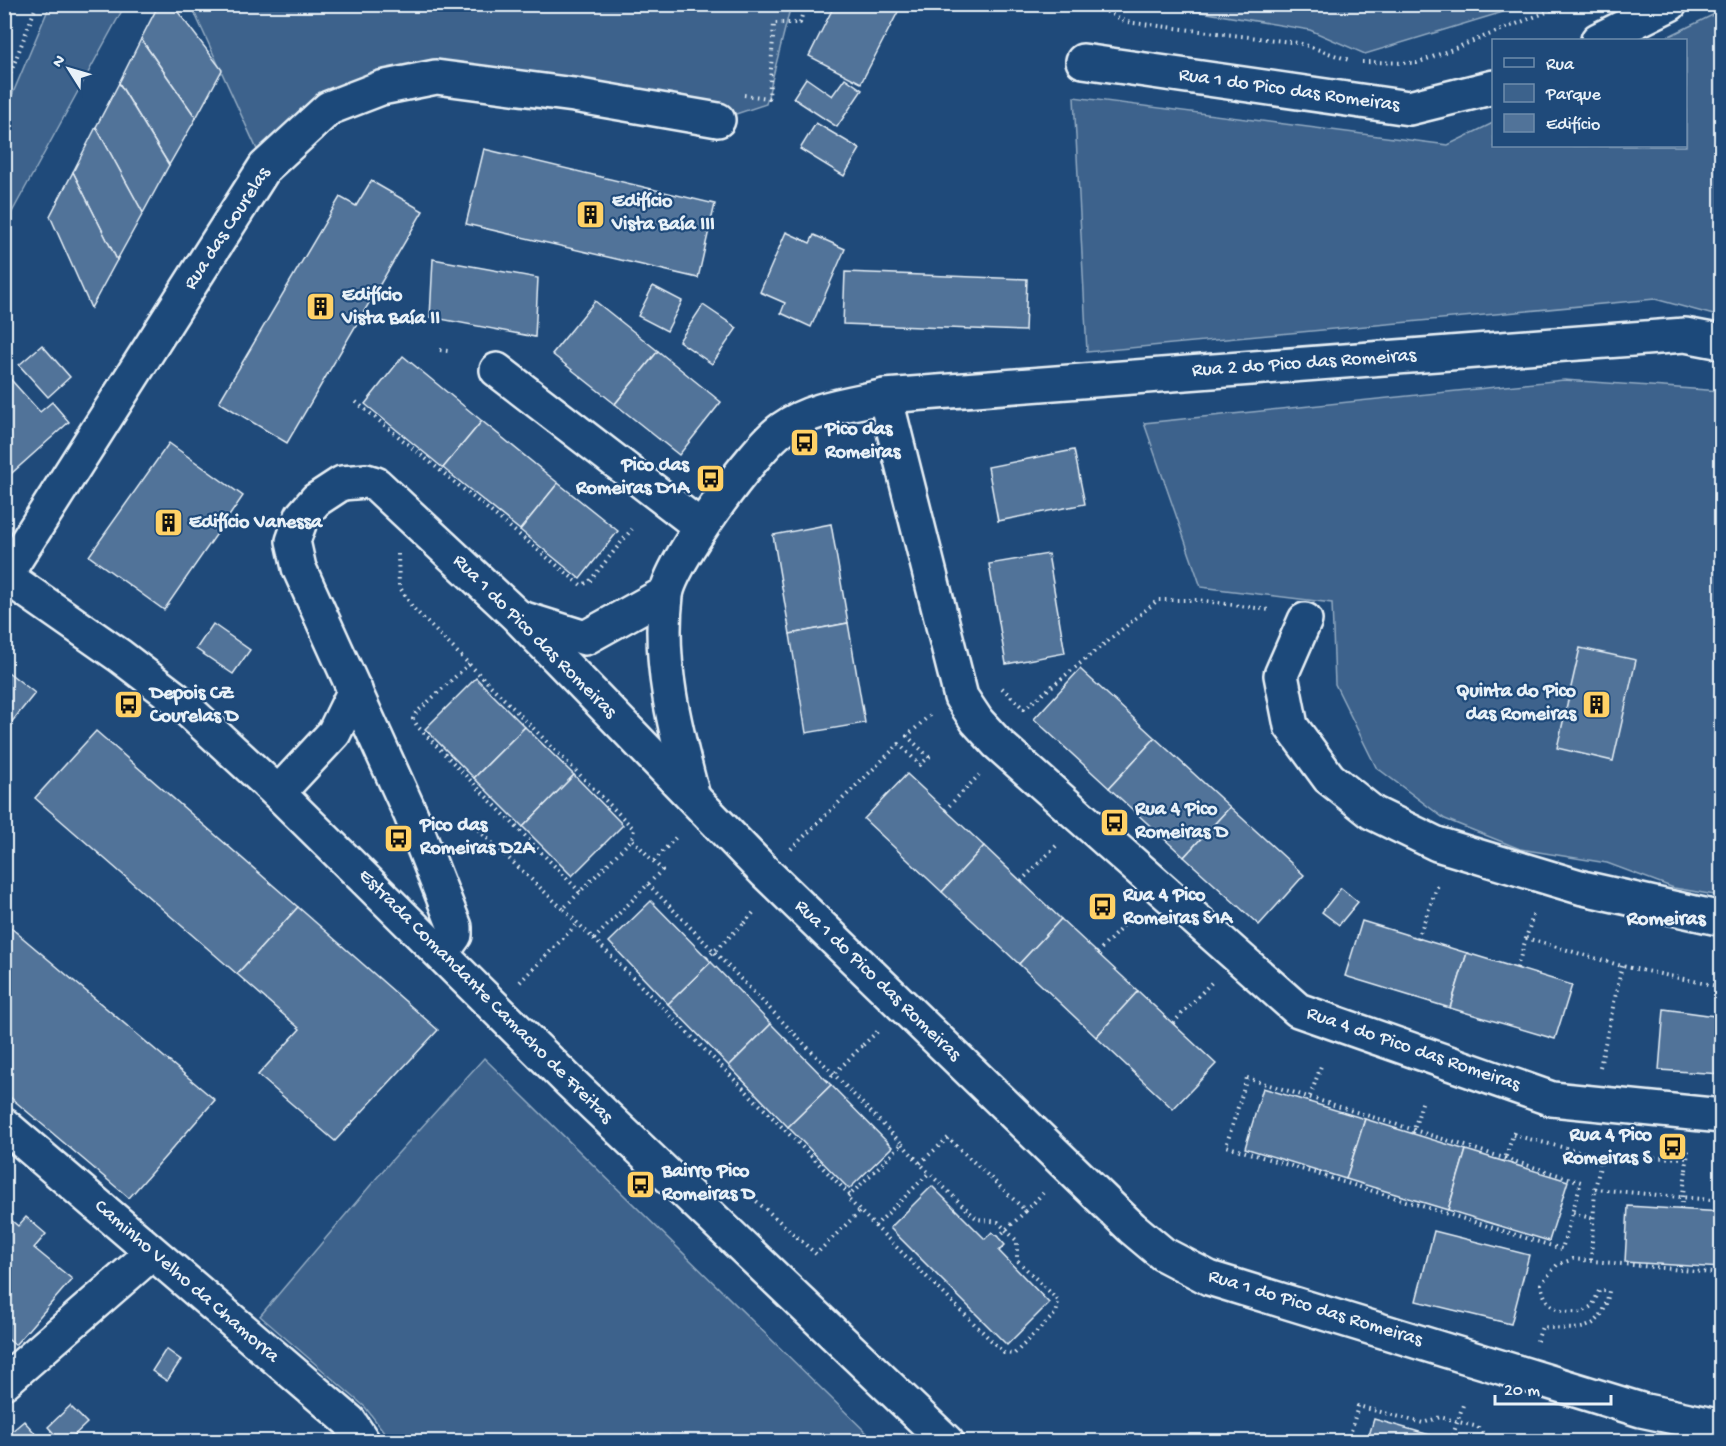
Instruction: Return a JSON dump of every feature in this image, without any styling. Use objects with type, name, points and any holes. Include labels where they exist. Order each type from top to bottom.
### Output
[{"type":"street","points":[[1600,39],[1670,4]]},
{"type":"street","name":"Rua 1 do Pico das Romeiras","points":[[1083,61],[1409,108],[1492,87]]},
{"type":"street","name":"Rua das Courelas","points":[[5,576],[265,167],[329,108],[381,88],[436,77],[574,94],[718,120]]},
{"type":"street","name":"Rua 2 do Pico das Romeiras","points":[[666,593],[687,548],[701,527],[760,451],[781,430],[808,415],[885,396],[1685,335],[1722,342]]},
{"type":"street","points":[[497,370],[701,527]]},
{"type":"street","name":"Rua 4 do Pico das Romeiras","points":[[885,396],[958,687],[961,697],[977,721],[997,743],[1298,1010],[1552,1099],[1722,1116]]},
{"type":"street","name":"Rua 1 do Pico das Romeiras","points":[[442,953],[456,935],[455,927],[411,815],[355,690],[310,598],[299,568],[293,541],[303,516],[309,508],[316,500],[342,483],[366,481],[376,484],[517,616],[766,873],[1132,1228],[1163,1254],[1209,1278],[1641,1410],[1722,1427]]},
{"type":"street","name":"Estrada Comandante Camacho de Freitas","points":[[5,576],[111,649],[175,698],[278,793],[569,1081],[947,1442]]},
{"type":"street","points":[[517,616],[585,638],[666,593]]},
{"type":"street","points":[[666,593],[664,651],[672,717],[693,797]]},
{"type":"street","points":[[1305,620],[1281,675],[1291,726],[1329,778],[1373,813],[1437,843],[1583,888],[1722,919]]},
{"type":"street","points":[[278,793],[334,733],[355,690]]},
{"type":"street","name":"Caminho Velho da Chamorra","points":[[4,1125],[349,1421],[363,1442]]},
{"type":"street","points":[[4,1382],[152,1253]]},
{"type":"path","points":[[4,90],[37,4]]},
{"type":"path","points":[[738,94],[769,98],[774,24],[800,23],[805,4]]},
{"type":"path","points":[[1084,4],[1100,8],[1126,21],[1217,35],[1299,43],[1353,62],[1417,63],[1567,4]]},
{"type":"path","points":[[440,350],[448,351]]},
{"type":"path","points":[[356,402],[581,585],[589,582],[632,529]]},
{"type":"path","points":[[404,511],[398,555],[399,586],[413,608],[634,829],[632,839],[563,909]]},
{"type":"path","points":[[1024,709],[1158,600],[1197,600],[1283,611],[1305,620]]},
{"type":"path","points":[[469,664],[416,713],[413,719],[418,727],[580,892]]},
{"type":"path","points":[[766,873],[899,744],[920,765],[929,757],[907,736],[958,687]]},
{"type":"path","points":[[945,810],[970,783]]},
{"type":"path","points":[[474,826],[578,923],[850,1195]]},
{"type":"path","points":[[654,861],[679,836],[671,828]]},
{"type":"path","points":[[594,939],[663,870],[632,839]]},
{"type":"path","points":[[1021,881],[1046,856]]},
{"type":"path","points":[[648,884],[977,1220],[998,1222],[1017,1241],[1017,1260],[1059,1301],[1056,1313],[1014,1354],[1004,1353],[847,1198],[902,1144]]},
{"type":"path","points":[[1418,938],[1430,904]]},
{"type":"path","points":[[519,982],[578,923]]},
{"type":"path","points":[[707,958],[744,923]]},
{"type":"path","points":[[1097,953],[1124,926]]},
{"type":"path","points":[[1517,968],[1529,930]]},
{"type":"path","points":[[1526,938],[1622,966],[1722,987]]},
{"type":"path","points":[[1599,1073],[1622,966]]},
{"type":"path","points":[[1173,1023],[1197,997]]},
{"type":"path","points":[[1719,1017],[1722,997]]},
{"type":"path","points":[[827,1081],[863,1045]]},
{"type":"path","points":[[1308,1102],[1321,1066]]},
{"type":"path","points":[[1247,1078],[1581,1182],[1573,1213],[1562,1249],[1226,1146],[1247,1078]]},
{"type":"path","points":[[1413,1133],[1423,1100]]},
{"type":"path","points":[[1504,1161],[1515,1129]]},
{"type":"path","points":[[1513,1135],[1602,1157],[1687,1158]]},
{"type":"path","points":[[920,1163],[948,1138],[1026,1211],[998,1237]]},
{"type":"path","points":[[1592,1260],[1595,1189],[1602,1157]]},
{"type":"path","points":[[1681,1209],[1686,1170]]},
{"type":"path","points":[[875,1226],[929,1173]]},
{"type":"path","points":[[1595,1189],[1722,1201]]},
{"type":"path","points":[[737,1195],[744,1190],[816,1254],[860,1211]]},
{"type":"path","points":[[1573,1213],[1594,1219]]},
{"type":"path","points":[[1561,1329],[1575,1331],[1590,1325],[1600,1316],[1609,1291],[1599,1291],[1593,1305],[1583,1312],[1570,1313],[1556,1310],[1544,1299],[1541,1284],[1557,1265],[1573,1259],[1722,1274]]},
{"type":"path","points":[[1451,1442],[1464,1402]]},
{"type":"path","points":[[1348,1442],[1358,1406],[1423,1423],[1440,1417],[1478,1427],[1489,1442]]},
{"type":"green space","points":[[50,5],[125,5],[5,225],[5,112]]},
{"type":"green space","points":[[191,5],[791,5],[766,104],[718,120],[381,88],[265,167]]},
{"type":"green space","points":[[1159,5],[1526,5],[1365,54],[1310,30]]},
{"type":"green space","points":[[1721,11],[1721,317],[1655,299],[1087,352],[1074,97],[1448,145],[1492,123],[1492,147],[1687,147],[1687,39],[1663,39]]},
{"type":"green space","points":[[1564,380],[1721,391],[1721,896],[1674,888],[1607,863],[1520,849],[1445,819],[1376,767],[1335,684],[1332,603],[1201,587],[1144,423]]},
{"type":"green space","points":[[484,1058],[875,1441],[678,1442],[669,1435],[665,1442],[391,1441],[365,1407],[260,1316],[391,1161]]},
{"type":"building","points":[[159,4],[172,4],[222,70],[196,118],[141,39]]},
{"type":"building","points":[[835,4],[901,6],[861,83],[809,56]]},
{"type":"building","points":[[141,39],[196,118],[169,165],[119,83]]},
{"type":"building","points":[[806,78],[832,96],[845,78],[862,90],[837,127],[793,98]]},
{"type":"building","points":[[119,83],[169,165],[143,213],[96,127]]},
{"type":"building","points":[[816,123],[860,149],[844,176],[800,149]]},
{"type":"building","points":[[96,127],[143,213],[117,260],[73,172]]},
{"type":"building","name":"Edifício Vista Baía III","points":[[484,149],[715,204],[698,278],[466,224]]},
{"type":"building","points":[[73,172],[117,260],[91,308],[50,216]]},
{"type":"building","name":"Edifício Vista Baía II","points":[[371,181],[423,211],[287,443],[219,402],[340,197],[356,206]]},
{"type":"building","points":[[786,232],[810,243],[814,235],[845,249],[811,327],[781,313],[785,303],[760,292]]},
{"type":"building","points":[[433,259],[538,278],[535,337],[430,317]]},
{"type":"building","points":[[845,272],[1027,279],[1025,331],[843,324]]},
{"type":"building","points":[[653,286],[682,301],[667,331],[638,316]]},
{"type":"building","points":[[595,301],[658,351],[615,404],[552,354]]},
{"type":"building","points":[[703,305],[737,328],[712,364],[679,341]]},
{"type":"building","points":[[42,345],[70,377],[48,397],[19,365]]},
{"type":"building","points":[[658,351],[721,402],[679,455],[615,404]]},
{"type":"building","points":[[403,356],[482,421],[443,468],[365,404]]},
{"type":"building","points":[[4,372],[40,412],[52,402],[69,422],[4,480]]},
{"type":"building","points":[[482,421],[558,483],[520,530],[443,468]]},
{"type":"building","name":"Edifício Vanessa","points":[[169,443],[243,496],[164,610],[89,556]]},
{"type":"building","points":[[1074,450],[1085,504],[998,521],[988,467]]},
{"type":"building","points":[[558,483],[618,531],[580,579],[520,530]]},
{"type":"building","points":[[831,524],[848,623],[790,634],[773,535]]},
{"type":"building","points":[[1048,554],[1065,653],[1006,664],[989,564]]},
{"type":"building","points":[[848,623],[865,723],[806,733],[790,634]]},
{"type":"building","points":[[213,624],[250,650],[233,674],[196,649]]},
{"type":"building","name":"Quinta do Pico das Romeiras","points":[[1580,648],[1636,660],[1613,761],[1557,748]]},
{"type":"building","points":[[1080,669],[1155,738],[1109,788],[1034,719]]},
{"type":"building","points":[[8,672],[35,693],[6,729],[4,676]]},
{"type":"building","points":[[476,678],[525,727],[474,778],[425,729]]},
{"type":"building","points":[[525,727],[574,775],[523,827],[474,778]]},
{"type":"building","points":[[96,731],[298,907],[237,974],[35,798]]},
{"type":"building","points":[[1155,738],[1230,807],[1184,857],[1109,788]]},
{"type":"building","points":[[907,774],[984,846],[942,892],[864,819]]},
{"type":"building","points":[[574,775],[623,825],[572,876],[523,827]]},
{"type":"building","points":[[1230,807],[1304,875],[1259,925],[1184,857]]},
{"type":"building","points":[[984,846],[1061,919],[1019,964],[942,892]]},
{"type":"building","points":[[1341,888],[1358,902],[1339,925],[1322,912]]},
{"type":"building","points":[[651,901],[711,962],[668,1004],[609,942]]},
{"type":"building","points":[[298,907],[438,1030],[335,1141],[258,1075],[300,1029],[237,974]]},
{"type":"building","points":[[1061,919],[1138,991],[1096,1037],[1019,964]]},
{"type":"building","points":[[1362,921],[1467,953],[1450,1008],[1345,976]]},
{"type":"building","points":[[4,922],[215,1100],[129,1198],[4,1092]]},
{"type":"building","points":[[1467,953],[1572,985],[1555,1039],[1450,1008]]},
{"type":"building","points":[[711,962],[771,1024],[729,1066],[668,1004]]},
{"type":"building","points":[[1138,991],[1216,1064],[1173,1109],[1096,1037]]},
{"type":"building","points":[[1664,1009],[1722,1017],[1722,1074],[1659,1070]]},
{"type":"building","points":[[771,1024],[831,1085],[788,1127],[729,1066]]},
{"type":"building","points":[[831,1085],[892,1147],[849,1189],[788,1127]]},
{"type":"building","points":[[1263,1088],[1365,1119],[1346,1179],[1245,1148]]},
{"type":"building","points":[[1365,1119],[1466,1150],[1448,1210],[1346,1179]]},
{"type":"building","points":[[1466,1150],[1568,1181],[1549,1241],[1448,1210]]},
{"type":"building","points":[[932,1186],[985,1239],[992,1232],[998,1237],[1005,1245],[999,1251],[1049,1303],[1007,1345],[890,1228]]},
{"type":"building","points":[[1628,1206],[1722,1212],[1722,1268],[1625,1262]]},
{"type":"building","points":[[4,1214],[18,1226],[26,1217],[46,1234],[34,1248],[72,1279],[15,1345],[4,1336]]},
{"type":"building","points":[[1434,1231],[1529,1255],[1511,1324],[1416,1301]]},
{"type":"building","points":[[166,1349],[181,1360],[167,1381],[152,1371]]},
{"type":"building","points":[[70,1406],[87,1423],[67,1442],[62,1442],[48,1427]]},
{"type":"building","points":[[1374,1419],[1451,1441],[1451,1442],[1367,1442]]},
{"type":"building","points":[[24,1421],[43,1442],[4,1442],[4,1438]]},
{"type":"place","name":"Edifício Vista Baía III","points":[[591,214]]},
{"type":"place","name":"Edifício Vista Baía II","points":[[321,307]]},
{"type":"place","name":"Pico das Romeiras","points":[[804,442]]},
{"type":"place","name":"Pico das Romeiras D1A","points":[[710,478]]},
{"type":"place","name":"Edifício Vanessa","points":[[168,523]]},
{"type":"place","name":"Quinta do Pico das Romeiras","points":[[1597,704]]},
{"type":"place","name":"Depois CZ Courelas D","points":[[129,705]]},
{"type":"place","name":"Rua 4 Pico Romeiras D","points":[[1114,822]]},
{"type":"place","name":"Pico das Romeiras D2A","points":[[399,838]]},
{"type":"place","name":"Rua 4 Pico Romeiras S1A","points":[[1102,907]]},
{"type":"place","name":"Rua 4 Pico Romeiras S","points":[[1673,1147]]},
{"type":"place","name":"Bairro Pico Romeiras D","points":[[641,1184]]},
{"type":"district","name":"Romeiras","points":[[1666,920]]}]
